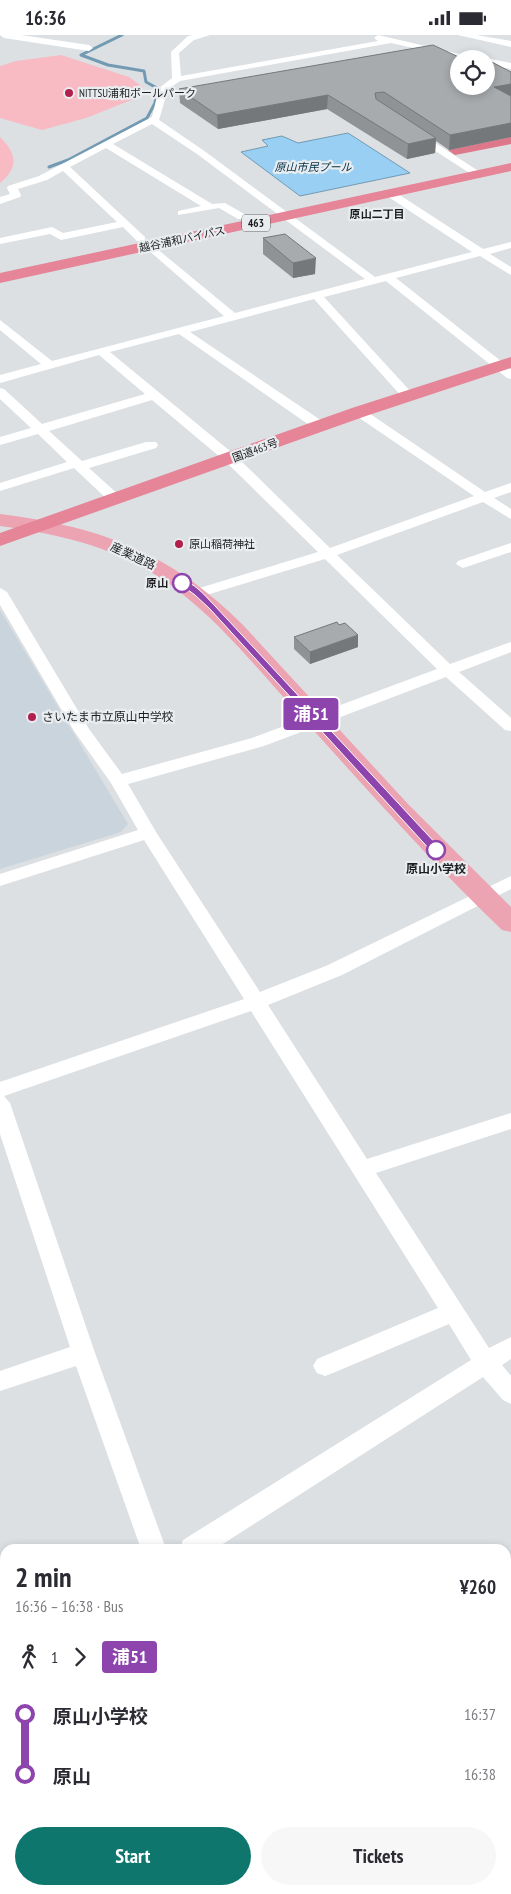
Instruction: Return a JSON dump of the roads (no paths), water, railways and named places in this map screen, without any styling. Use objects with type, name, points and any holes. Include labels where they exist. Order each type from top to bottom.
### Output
[{"type":"highway","name":"越谷浦和バイパス","points":[[0,278],[242,217],[281,213],[391,193],[511,159]]},
{"type":"highway","name":"越谷浦和バイパス","points":[[0,269],[145,242],[473,171],[511,167]]},
{"type":"highway","name":"国道463号","points":[[0,540],[406,395],[507,368]]},
{"type":"main road","name":"産業道路","points":[[0,520],[42,525],[87,537],[137,556],[198,593],[424,838],[511,923]]},
{"type":"street","points":[[4,35],[89,48]]},
{"type":"street","points":[[177,79],[175,52],[191,39],[206,35]]},
{"type":"street","points":[[364,35],[450,53]]},
{"type":"street","points":[[411,45],[426,35]]},
{"type":"street","points":[[462,35],[482,37],[511,44]]},
{"type":"street","points":[[0,201],[16,195],[12,188],[43,178],[156,118],[164,88],[177,79],[390,41]]},
{"type":"street","points":[[431,55],[441,51]]},
{"type":"street","points":[[495,63],[511,66]]},
{"type":"street","points":[[152,120],[200,152],[374,281]]},
{"type":"street","points":[[403,126],[473,171]]},
{"type":"street","points":[[106,144],[210,207]]},
{"type":"street","points":[[64,166],[123,224],[233,317]]},
{"type":"street","points":[[391,193],[511,271]]},
{"type":"street","points":[[182,213],[221,205],[242,217]]},
{"type":"street","points":[[0,241],[52,230],[61,237],[123,224]]},
{"type":"street","points":[[0,379],[180,330],[511,245]]},
{"type":"street","points":[[388,277],[507,368]]},
{"type":"street","points":[[317,296],[406,395]]},
{"type":"street","points":[[0,323],[50,365]]},
{"type":"street","points":[[180,330],[320,426]]},
{"type":"street","points":[[101,351],[231,459],[448,671],[511,726]]},
{"type":"street","points":[[0,392],[116,500]]},
{"type":"street","points":[[0,441],[156,395]]},
{"type":"street","points":[[359,412],[511,515]]},
{"type":"street","points":[[0,487],[151,445]]},
{"type":"street","points":[[198,593],[328,553],[511,487]]},
{"type":"street","points":[[463,564],[511,547]]},
{"type":"street","points":[[0,592],[82,731],[118,781],[148,833],[361,1169],[486,1363],[511,1393]]},
{"type":"street","points":[[118,781],[258,742],[511,647]]},
{"type":"street","points":[[0,880],[148,833]]},
{"type":"street","points":[[0,1090],[255,1002],[334,970],[481,895],[511,882]]},
{"type":"street","points":[[0,1103],[83,1353],[152,1544]]},
{"type":"street","points":[[361,1169],[511,1121]]},
{"type":"street","points":[[325,1367],[453,1312]]},
{"type":"street","points":[[200,1544],[511,1347]]},
{"type":"street","points":[[0,1381],[83,1353]]},
{"type":"water","name":"原山市民プール","points":[[348,133],[410,173],[300,196],[241,152],[268,146],[262,140],[282,136],[298,143]]},
{"type":"waterway","points":[[49,167],[68,160],[147,118],[155,103],[157,88],[146,82],[144,71],[108,65],[81,55],[122,35]]},
{"type":"place","name":"NITTSU浦和ボールパーク","points":[[69,93]]},
{"type":"place","name":"原山稲荷神社","points":[[179,544]]},
{"type":"place","name":"原山","points":[[182,583]]},
{"type":"place","name":"さいたま市立原山中学校","points":[[32,717]]},
{"type":"place","name":"原山小学校","points":[[436,850]]},
{"type":"district","name":"原山二丁目","points":[[377,214]]}]
